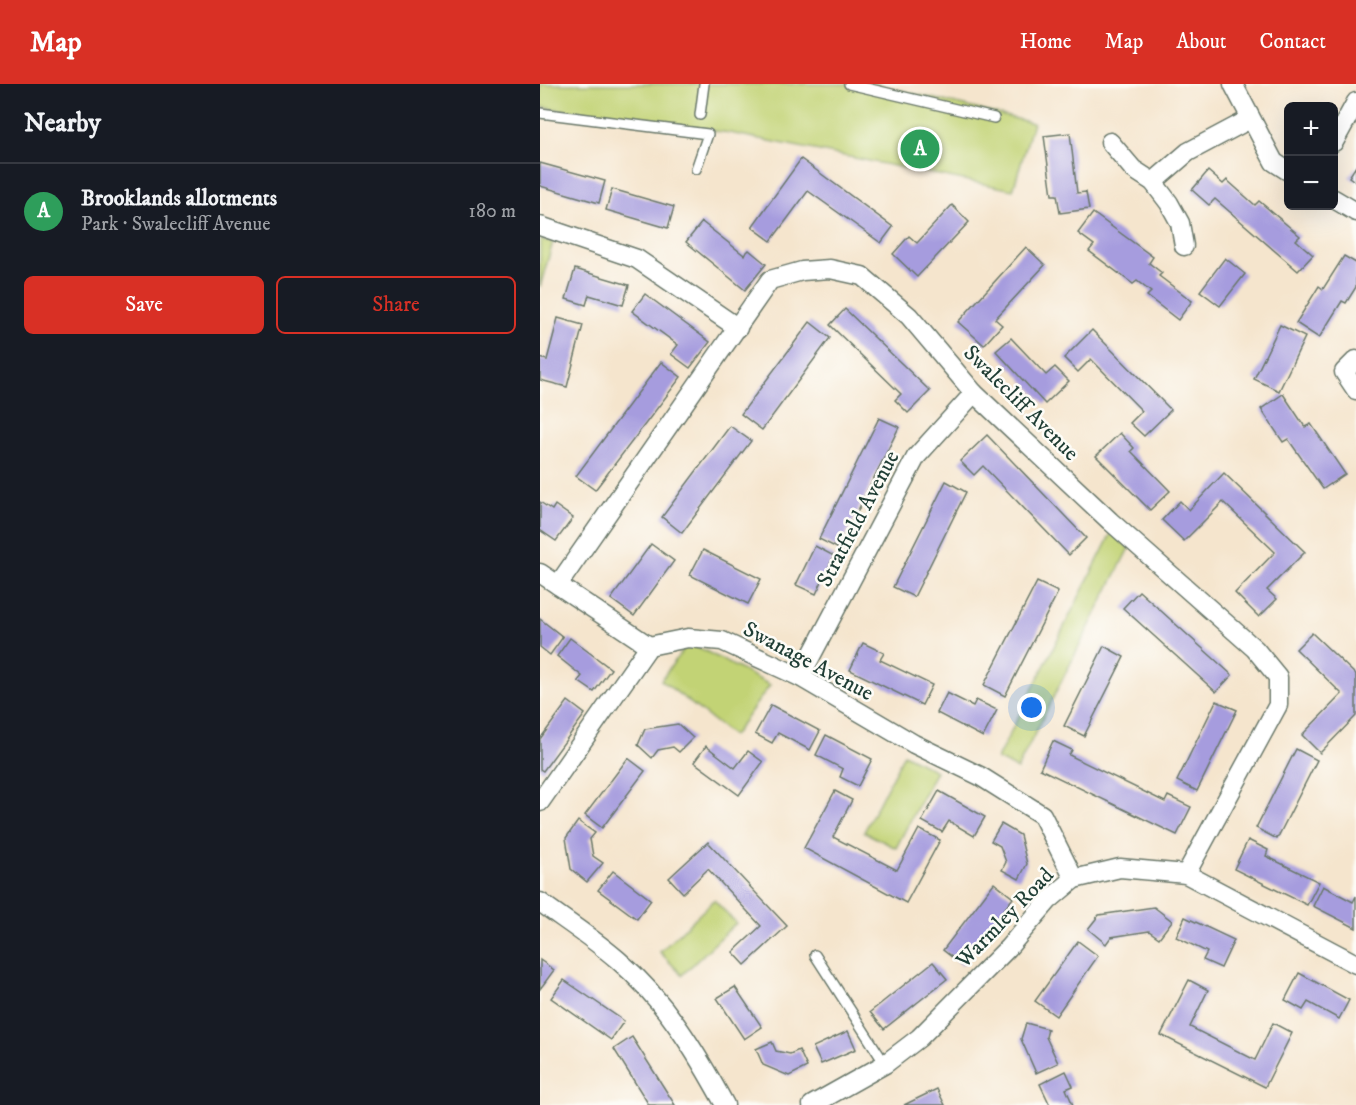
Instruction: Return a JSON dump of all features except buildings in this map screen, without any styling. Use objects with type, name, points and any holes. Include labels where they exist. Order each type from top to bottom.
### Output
[{"type":"street","points":[[1233,84],[1274,162],[1284,168]]},
{"type":"street","points":[[1338,135],[1356,102]]},
{"type":"street","points":[[1153,182],[1188,152],[1250,119]]},
{"type":"street","points":[[1110,142],[1133,169],[1153,182],[1170,203],[1180,223],[1184,246]]},
{"type":"street","points":[[1338,201],[1356,212]]},
{"type":"street","points":[[540,226],[637,259],[738,328]]},
{"type":"street","name":"Swalecliff Avenue","points":[[558,585],[770,280],[802,271],[830,269],[862,276],[909,316],[974,393],[1110,521],[1255,649],[1278,677],[1278,705],[1186,874]]},
{"type":"street","points":[[1356,360],[1344,372],[1356,390]]},
{"type":"street","name":"Stratfield Avenue","points":[[800,677],[916,457],[974,393]]},
{"type":"street","points":[[540,573],[649,646],[540,802]]},
{"type":"street","name":"Swanage Avenue","points":[[649,646],[688,638],[722,642],[800,677],[914,744],[980,776],[1042,815],[1074,879]]},
{"type":"street","name":"Warmley Road","points":[[812,1105],[885,1064],[919,1038],[1008,948],[1049,900],[1074,879],[1120,868],[1186,874],[1356,964]]},
{"type":"street","points":[[540,902],[619,960],[655,998],[692,1044],[725,1105]]},
{"type":"lane","points":[[700,115],[704,84]]},
{"type":"lane","points":[[849,84],[994,118]]},
{"type":"lane","points":[[540,113],[708,134],[696,169]]},
{"type":"lane","points":[[815,955],[885,1064]]},
{"type":"green space","points":[[540,84],[875,84],[1033,123],[1013,190],[730,133],[540,107]]},
{"type":"green space","points":[[540,239],[553,242],[540,287]]},
{"type":"green space","points":[[1112,532],[1129,548],[1017,769],[997,759]]},
{"type":"green space","points":[[694,645],[770,685],[733,736],[661,680],[686,646]]},
{"type":"green space","points":[[904,754],[936,771],[896,848],[864,832]]},
{"type":"green space","points":[[714,900],[736,923],[682,975],[660,952]]},
{"type":"place","name":"Brooklands allotments","points":[[920,149]]}]
